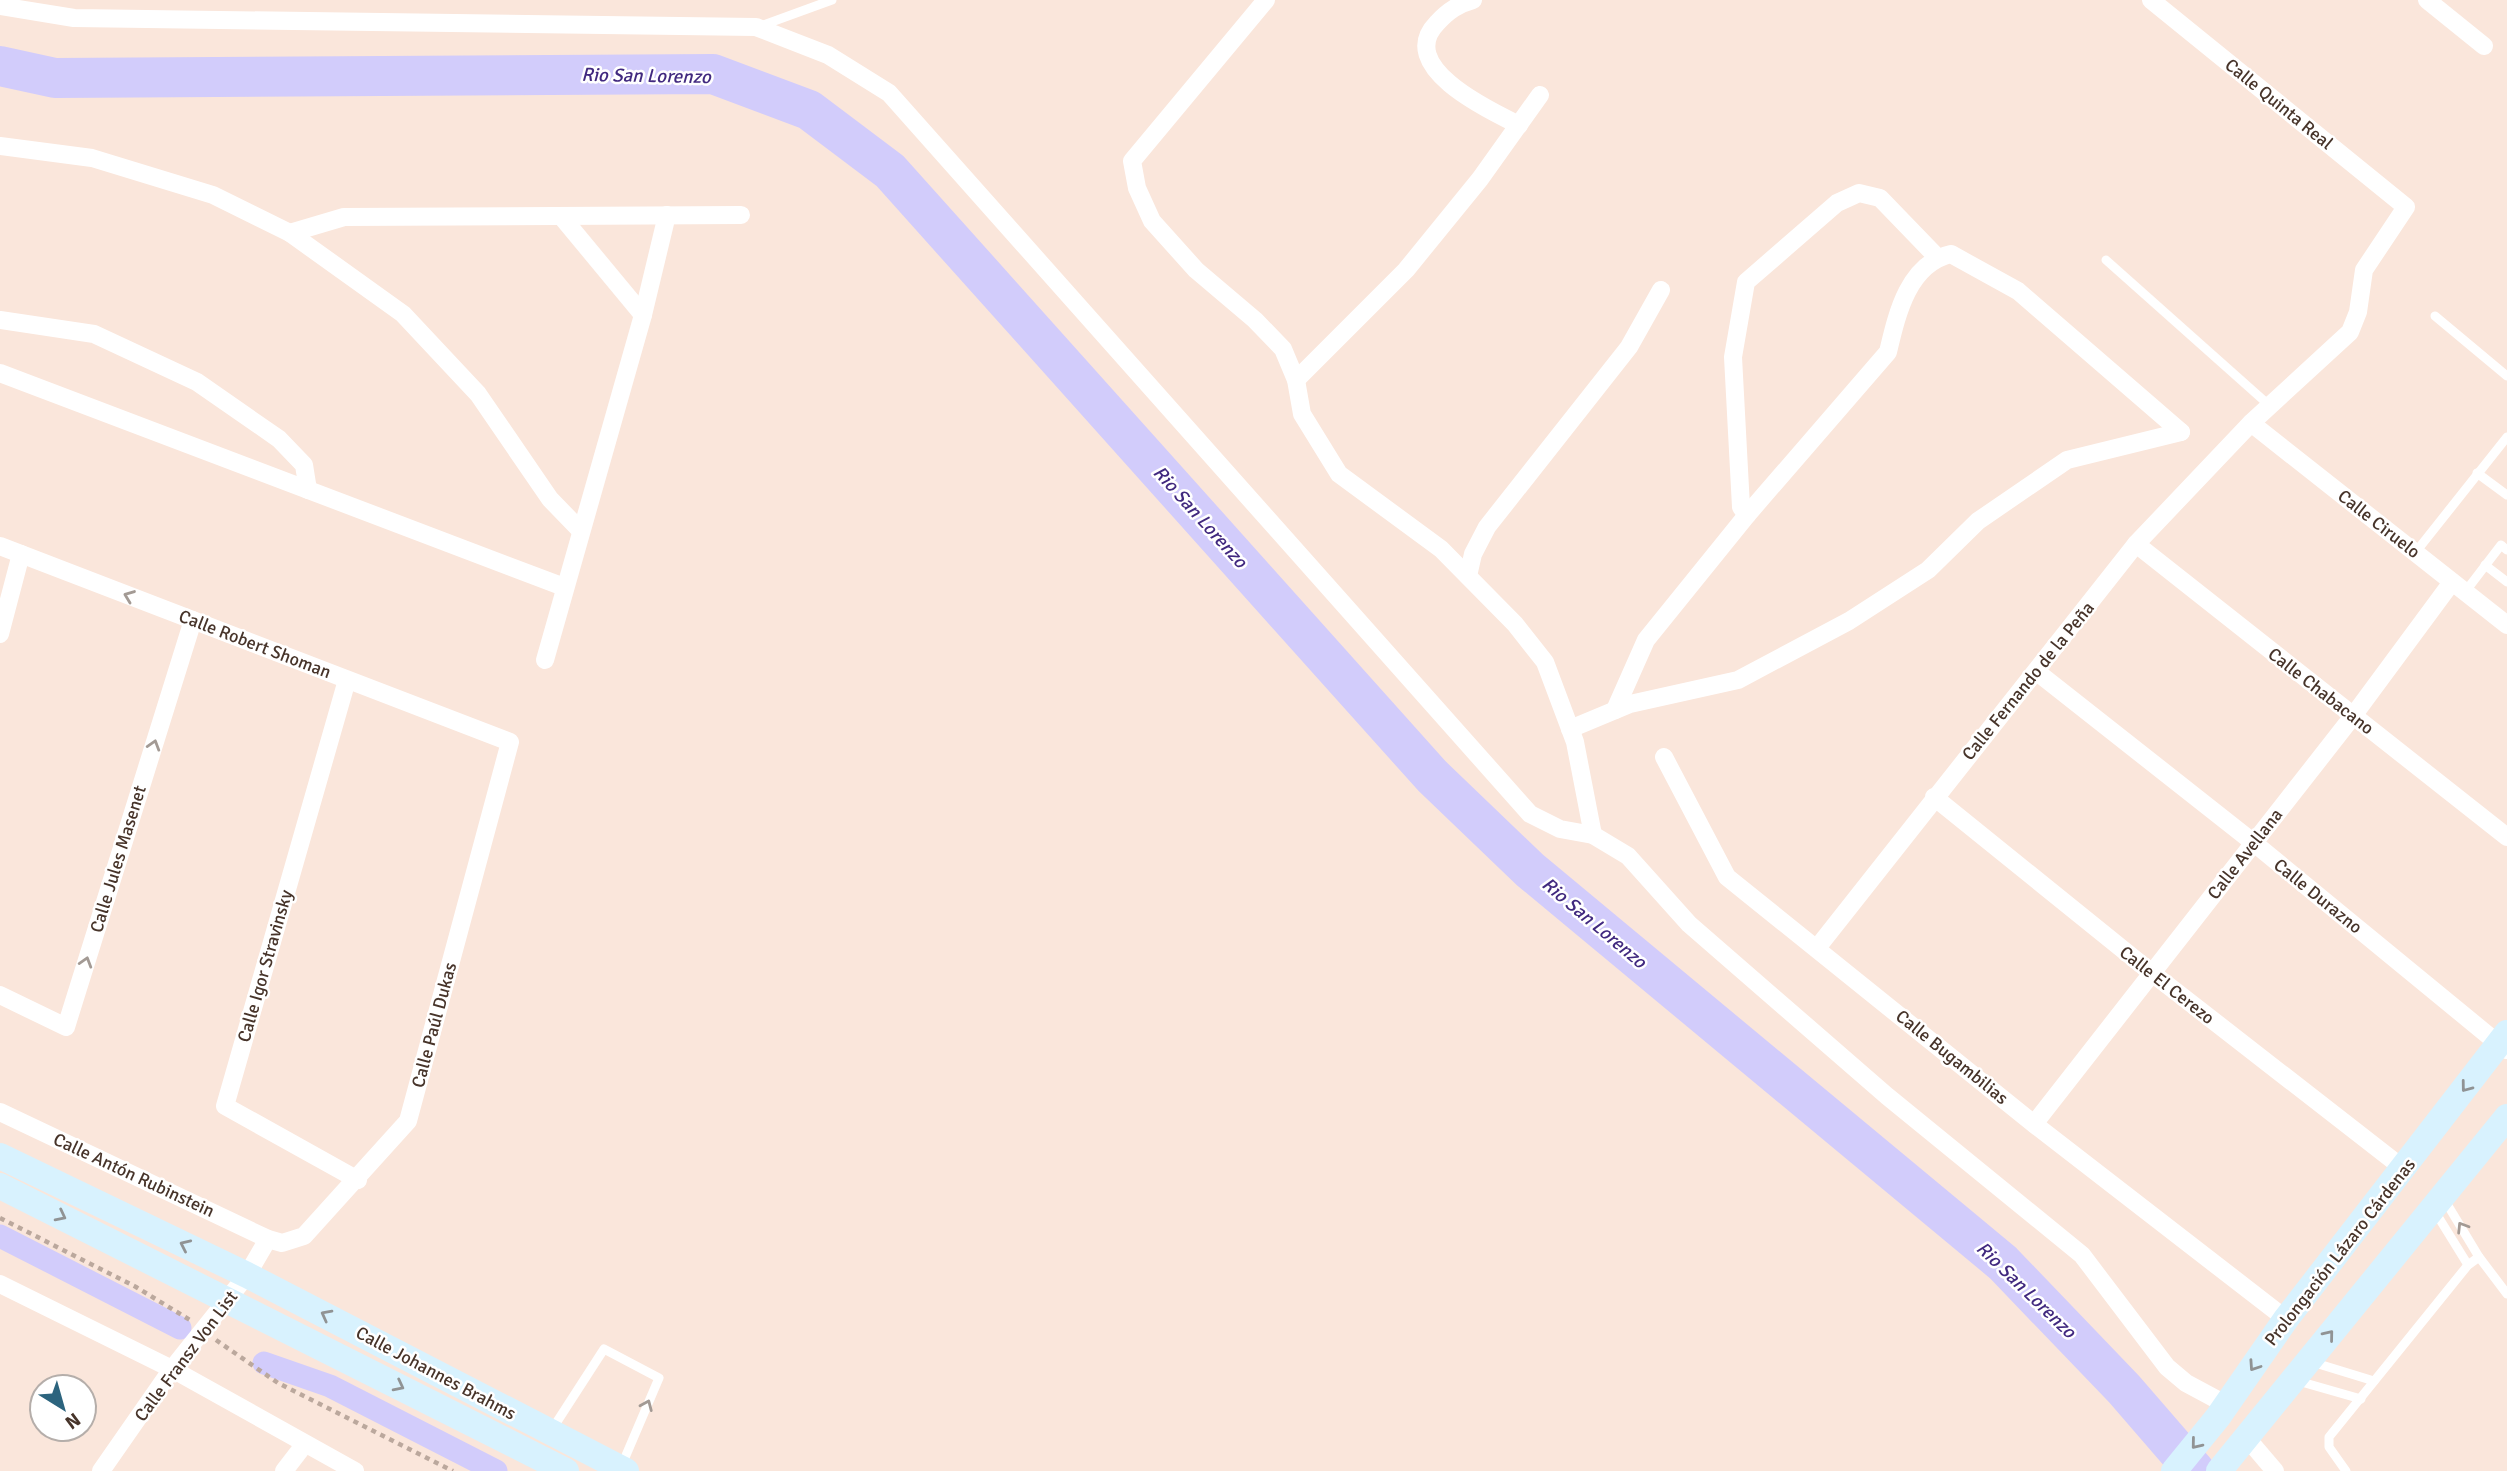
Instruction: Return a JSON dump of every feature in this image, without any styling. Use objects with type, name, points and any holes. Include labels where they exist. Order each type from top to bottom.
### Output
[{"type":"main road","name":"Prolongación Lázaro Cárdenas","points":[[2174,1471],[2223,1411],[2286,1319],[2504,1042]]},
{"type":"main road","points":[[2219,1471],[2507,1116]]},
{"type":"main road","points":[[0,1156],[247,1275]]},
{"type":"main road","points":[[0,1186],[229,1300]]},
{"type":"main road","name":"Calle Johannes Brahms","points":[[247,1275],[623,1470]]},
{"type":"main road","name":"Calle Johannes Brahms","points":[[229,1300],[566,1471]]},
{"type":"street","points":[[1266,0],[1132,161],[1137,188],[1152,221],[1196,270],[1255,320],[1283,349],[1296,380],[1302,414],[1339,474],[1431,541],[1514,624],[1545,662],[1570,729],[1593,835]]},
{"type":"street","points":[[1473,0],[1447,4],[1425,42],[1428,58],[1449,83],[1483,108],[1519,125]]},
{"type":"street","name":"Calle Quinta Real","points":[[2151,0],[2406,207]]},
{"type":"street","points":[[2427,0],[2484,46]]},
{"type":"street","points":[[0,6],[74,18],[757,27],[828,55],[889,93],[1530,814],[1560,829],[1593,835],[1628,856],[1689,924],[1887,1096],[2082,1255],[2167,1367],[2223,1411]]},
{"type":"street","points":[[1296,380],[1406,270],[1480,179],[1540,95]]},
{"type":"street","points":[[0,146],[92,159],[213,195],[290,233],[402,314],[478,394],[550,499],[580,530]]},
{"type":"street","points":[[1747,515],[1741,507],[1733,357],[1746,282],[1837,203],[1859,193],[1881,198],[1937,257]]},
{"type":"street","name":"Calle Fernando de la Peña","points":[[1817,948],[2136,544],[2251,423],[2350,332],[2358,312],[2364,270],[2406,207]]},
{"type":"street","points":[[545,660],[643,315],[667,215]]},
{"type":"street","points":[[290,233],[344,217],[741,215]]},
{"type":"street","points":[[561,216],[643,315]]},
{"type":"street","points":[[1570,729],[1615,710],[1738,680],[1849,621],[1928,570],[1978,521],[2067,460],[2181,432],[2018,291],[1951,254],[1937,257],[1916,274],[1896,320],[1888,352],[1747,515],[1646,640],[1615,710]]},
{"type":"street","points":[[1468,576],[1473,554],[1487,527],[1629,348],[1661,290]]},
{"type":"street","points":[[0,320],[93,334],[197,382],[279,439],[304,465],[308,490]]},
{"type":"street","points":[[0,373],[564,587]]},
{"type":"street","name":"Calle Ciruelo","points":[[2251,423],[2507,625]]},
{"type":"street","name":"Calle Chabacano","points":[[2136,544],[2507,837]]},
{"type":"street","name":"Calle Robert Shoman","points":[[0,546],[510,741]]},
{"type":"street","points":[[0,634],[21,554]]},
{"type":"street","name":"Calle Avellana","points":[[2034,1124],[2353,716],[2458,587]]},
{"type":"street","name":"Calle Jules Masenet","points":[[0,995],[65,1027],[193,620]]},
{"type":"street","name":"Calle Durazno","points":[[2037,672],[2504,1042]]},
{"type":"street","name":"Calle Igor Stravinsky","points":[[347,680],[225,1106],[358,1180]]},
{"type":"street","name":"Calle Paúl Dukas","points":[[268,1239],[282,1243],[304,1236],[358,1180],[408,1121],[510,741]]},
{"type":"street","name":"Calle Bugambilias","points":[[1664,757],[1727,877],[2034,1124],[2286,1319]]},
{"type":"street","name":"Calle El Cerezo","points":[[1934,797],[2152,973],[2404,1169]]},
{"type":"street","name":"Calle Antón Rubinstein","points":[[0,1112],[268,1239]]},
{"type":"street","name":"Calle Fransz Von List","points":[[101,1471],[173,1369],[247,1275],[268,1239]]},
{"type":"street","points":[[4,1293],[173,1369],[304,1445],[355,1471]]},
{"type":"street","points":[[2243,1441],[2275,1471]]},
{"type":"street","points":[[284,1471],[304,1445]]},
{"type":"lane","points":[[757,27],[832,0]]},
{"type":"lane","points":[[2106,260],[2270,406]]},
{"type":"lane","points":[[2435,316],[2507,376]]},
{"type":"lane","points":[[2415,553],[2507,437]]},
{"type":"lane","points":[[2477,472],[2507,495]]},
{"type":"lane","points":[[2458,587],[2485,565],[2501,545],[2507,550]]},
{"type":"lane","points":[[2485,565],[2507,582]]},
{"type":"lane","points":[[2438,1203],[2507,1294]]},
{"type":"lane","points":[[2438,1203],[2468,1265]]},
{"type":"lane","points":[[2346,1471],[2329,1447],[2329,1437],[2468,1265],[2479,1257]]},
{"type":"lane","points":[[550,1433],[604,1349],[659,1378],[623,1470]]},
{"type":"lane","points":[[2300,1370],[2374,1381]]},
{"type":"lane","points":[[2300,1370],[2361,1399]]},
{"type":"path","points":[[0,1218],[136,1287],[204,1330],[278,1383],[453,1471]]},
{"type":"waterway","name":"Rio San Lorenzo","points":[[0,66],[55,78],[713,74],[809,110],[890,171],[1432,776],[1530,870],[2003,1263],[2124,1389],[2195,1471]]},
{"type":"waterway","points":[[0,1236],[180,1328]]},
{"type":"waterway","points":[[264,1363],[330,1386],[496,1471]]}]
